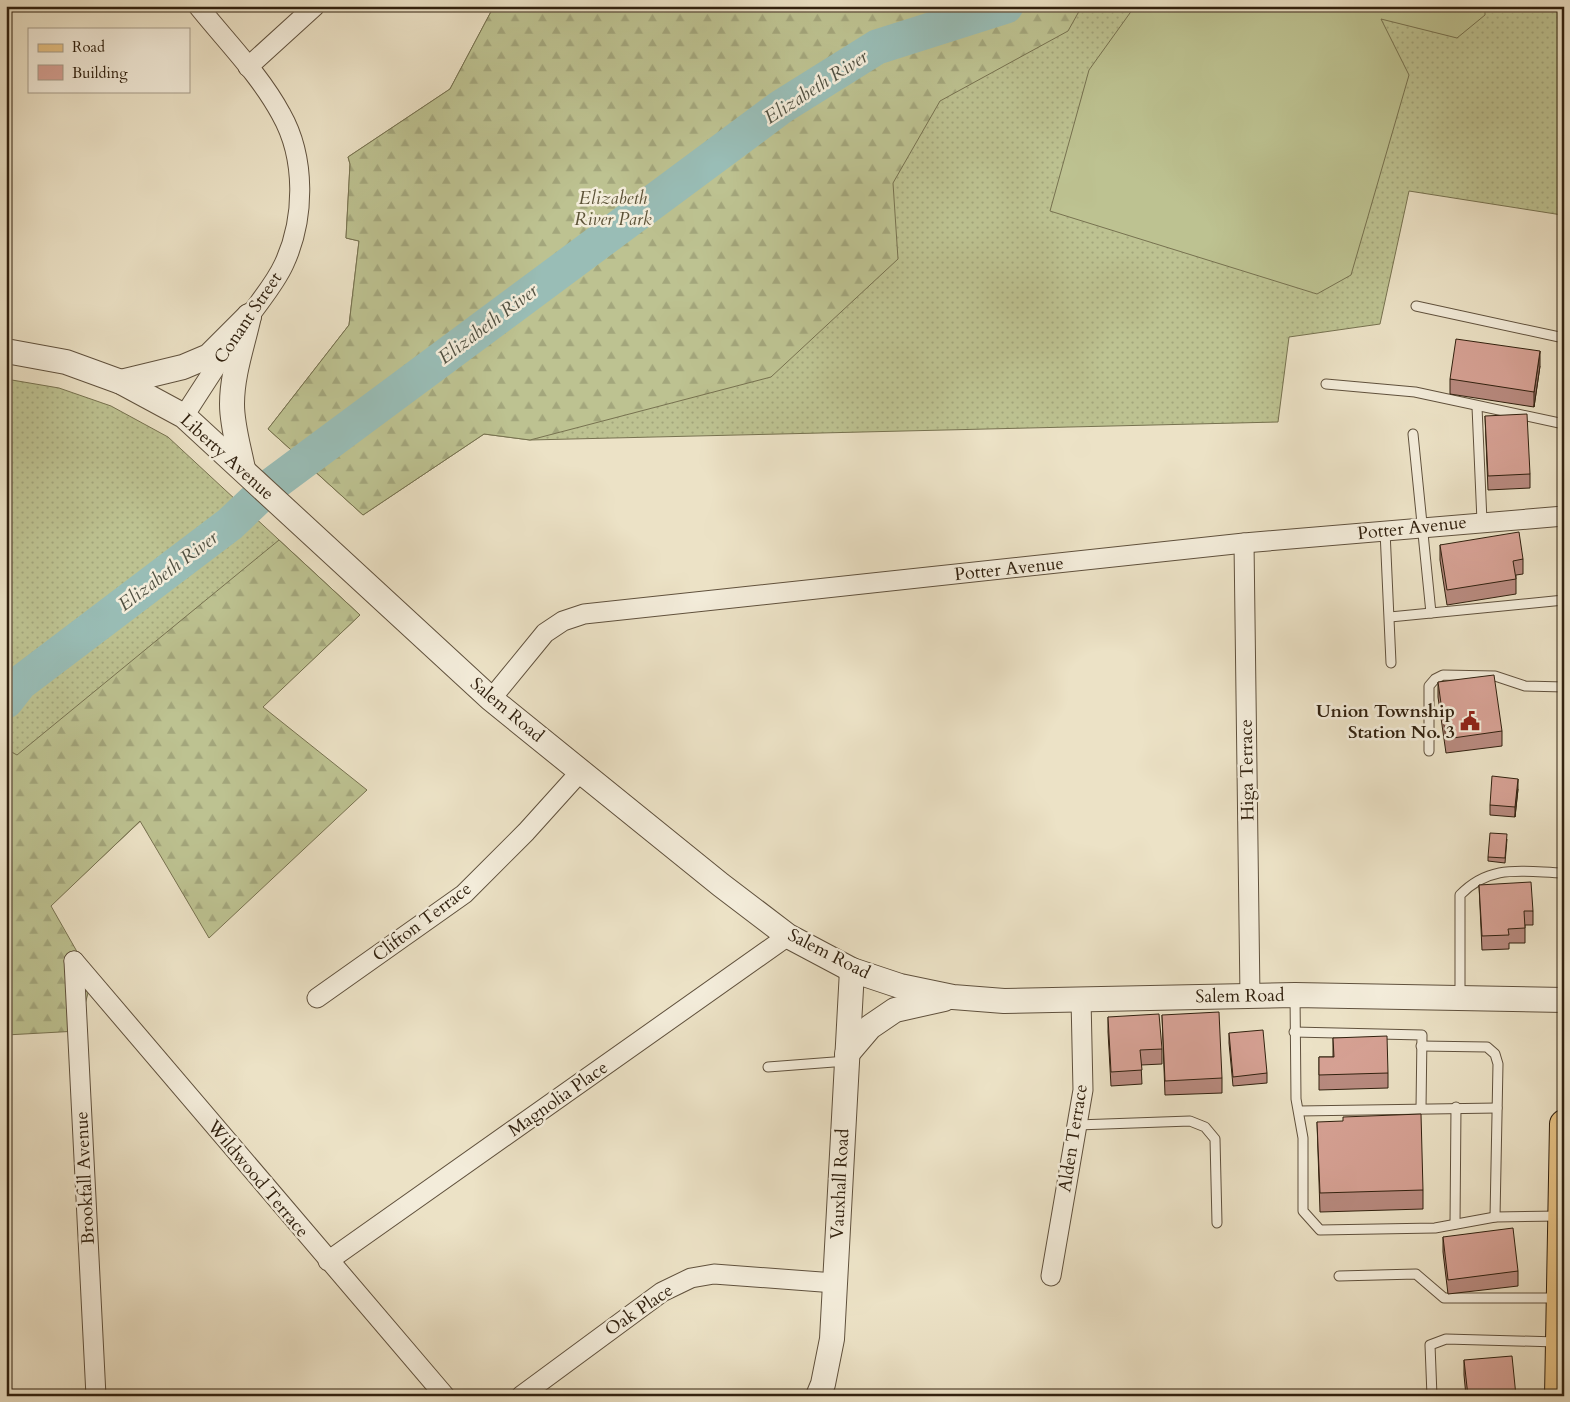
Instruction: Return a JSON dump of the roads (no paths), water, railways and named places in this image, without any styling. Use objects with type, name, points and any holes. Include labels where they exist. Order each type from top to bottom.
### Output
[{"type":"main road","points":[[1559,1396],[1564,1124]]},
{"type":"street","name":"Conant Street","points":[[184,416],[250,316],[273,285],[284,263],[296,227],[300,183],[296,158],[281,114],[248,67],[198,6]]},
{"type":"street","points":[[248,67],[315,6]]},
{"type":"street","points":[[121,382],[183,367],[209,356],[250,316]]},
{"type":"street","points":[[244,469],[233,421],[232,403],[234,378],[250,316]]},
{"type":"street","name":"Liberty Avenue","points":[[6,351],[66,362],[121,382],[184,416],[244,469],[300,524]]},
{"type":"street","name":"Potter Avenue","points":[[491,699],[544,633],[563,621],[584,614],[1244,543],[1482,521],[1564,516]]},
{"type":"street","name":"Salem Road","points":[[300,524],[491,699],[721,885],[788,936],[852,970],[900,986],[953,997],[1004,1000],[1295,995],[1564,1000]]},
{"type":"street","name":"Higa Terrace","points":[[1244,543],[1250,997]]},
{"type":"street","name":"Clifton Terrace","points":[[317,998],[464,894],[526,832],[581,771]]},
{"type":"street","name":"Magnolia Place","points":[[328,1262],[788,936]]},
{"type":"street","name":"Wildwood Terrace","points":[[74,961],[328,1262],[445,1396]]},
{"type":"street","name":"Brookfall Avenue","points":[[74,961],[96,1396]]},
{"type":"street","name":"Vauxhall Road","points":[[818,1396],[823,1384],[832,1339],[852,970]]},
{"type":"street","points":[[847,1058],[870,1027],[895,1010],[953,997]]},
{"type":"street","name":"Alden Terrace","points":[[1051,1276],[1083,1090],[1081,999]]},
{"type":"street","name":"Oak Place","points":[[521,1396],[662,1292],[691,1278],[714,1274],[835,1283]]},
{"type":"lane","points":[[1416,306],[1564,338]]},
{"type":"lane","points":[[1326,384],[1414,392],[1477,407],[1564,424]]},
{"type":"lane","points":[[1477,407],[1482,521]]},
{"type":"lane","points":[[1413,434],[1431,614]]},
{"type":"lane","points":[[1385,531],[1391,663]]},
{"type":"lane","points":[[1390,617],[1564,600]]},
{"type":"lane","points":[[1429,751],[1429,686],[1435,679],[1443,676],[1495,676],[1525,686],[1564,687]]},
{"type":"lane","points":[[1460,998],[1460,895],[1482,878],[1498,871],[1564,873]]},
{"type":"lane","points":[[1295,995],[1294,1032],[1298,1111],[1303,1138],[1303,1211],[1320,1230],[1435,1228],[1495,1217],[1562,1215]]},
{"type":"lane","points":[[1294,1032],[1422,1035],[1421,1108]]},
{"type":"lane","points":[[1422,1046],[1486,1047],[1495,1054],[1498,1064],[1495,1217]]},
{"type":"lane","points":[[768,1067],[847,1058]]},
{"type":"lane","points":[[1298,1111],[1456,1107],[1497,1108]]},
{"type":"lane","points":[[1455,1224],[1456,1107]]},
{"type":"lane","points":[[1077,1125],[1190,1121],[1205,1127],[1215,1139],[1217,1223]]},
{"type":"lane","points":[[1338,1276],[1416,1274],[1444,1298],[1561,1298]]},
{"type":"lane","points":[[1432,1396],[1430,1345],[1437,1340],[1561,1332]]},
{"type":"waterway","name":"Elizabeth River","points":[[6,701],[20,683],[230,524],[269,487],[781,107],[877,47],[1006,6]]},
{"type":"place","name":"Union Township Station No. 3","points":[[1470,721]]},
{"type":"park label","name":"Elizabeth River Park","points":[[613,208]]}]
